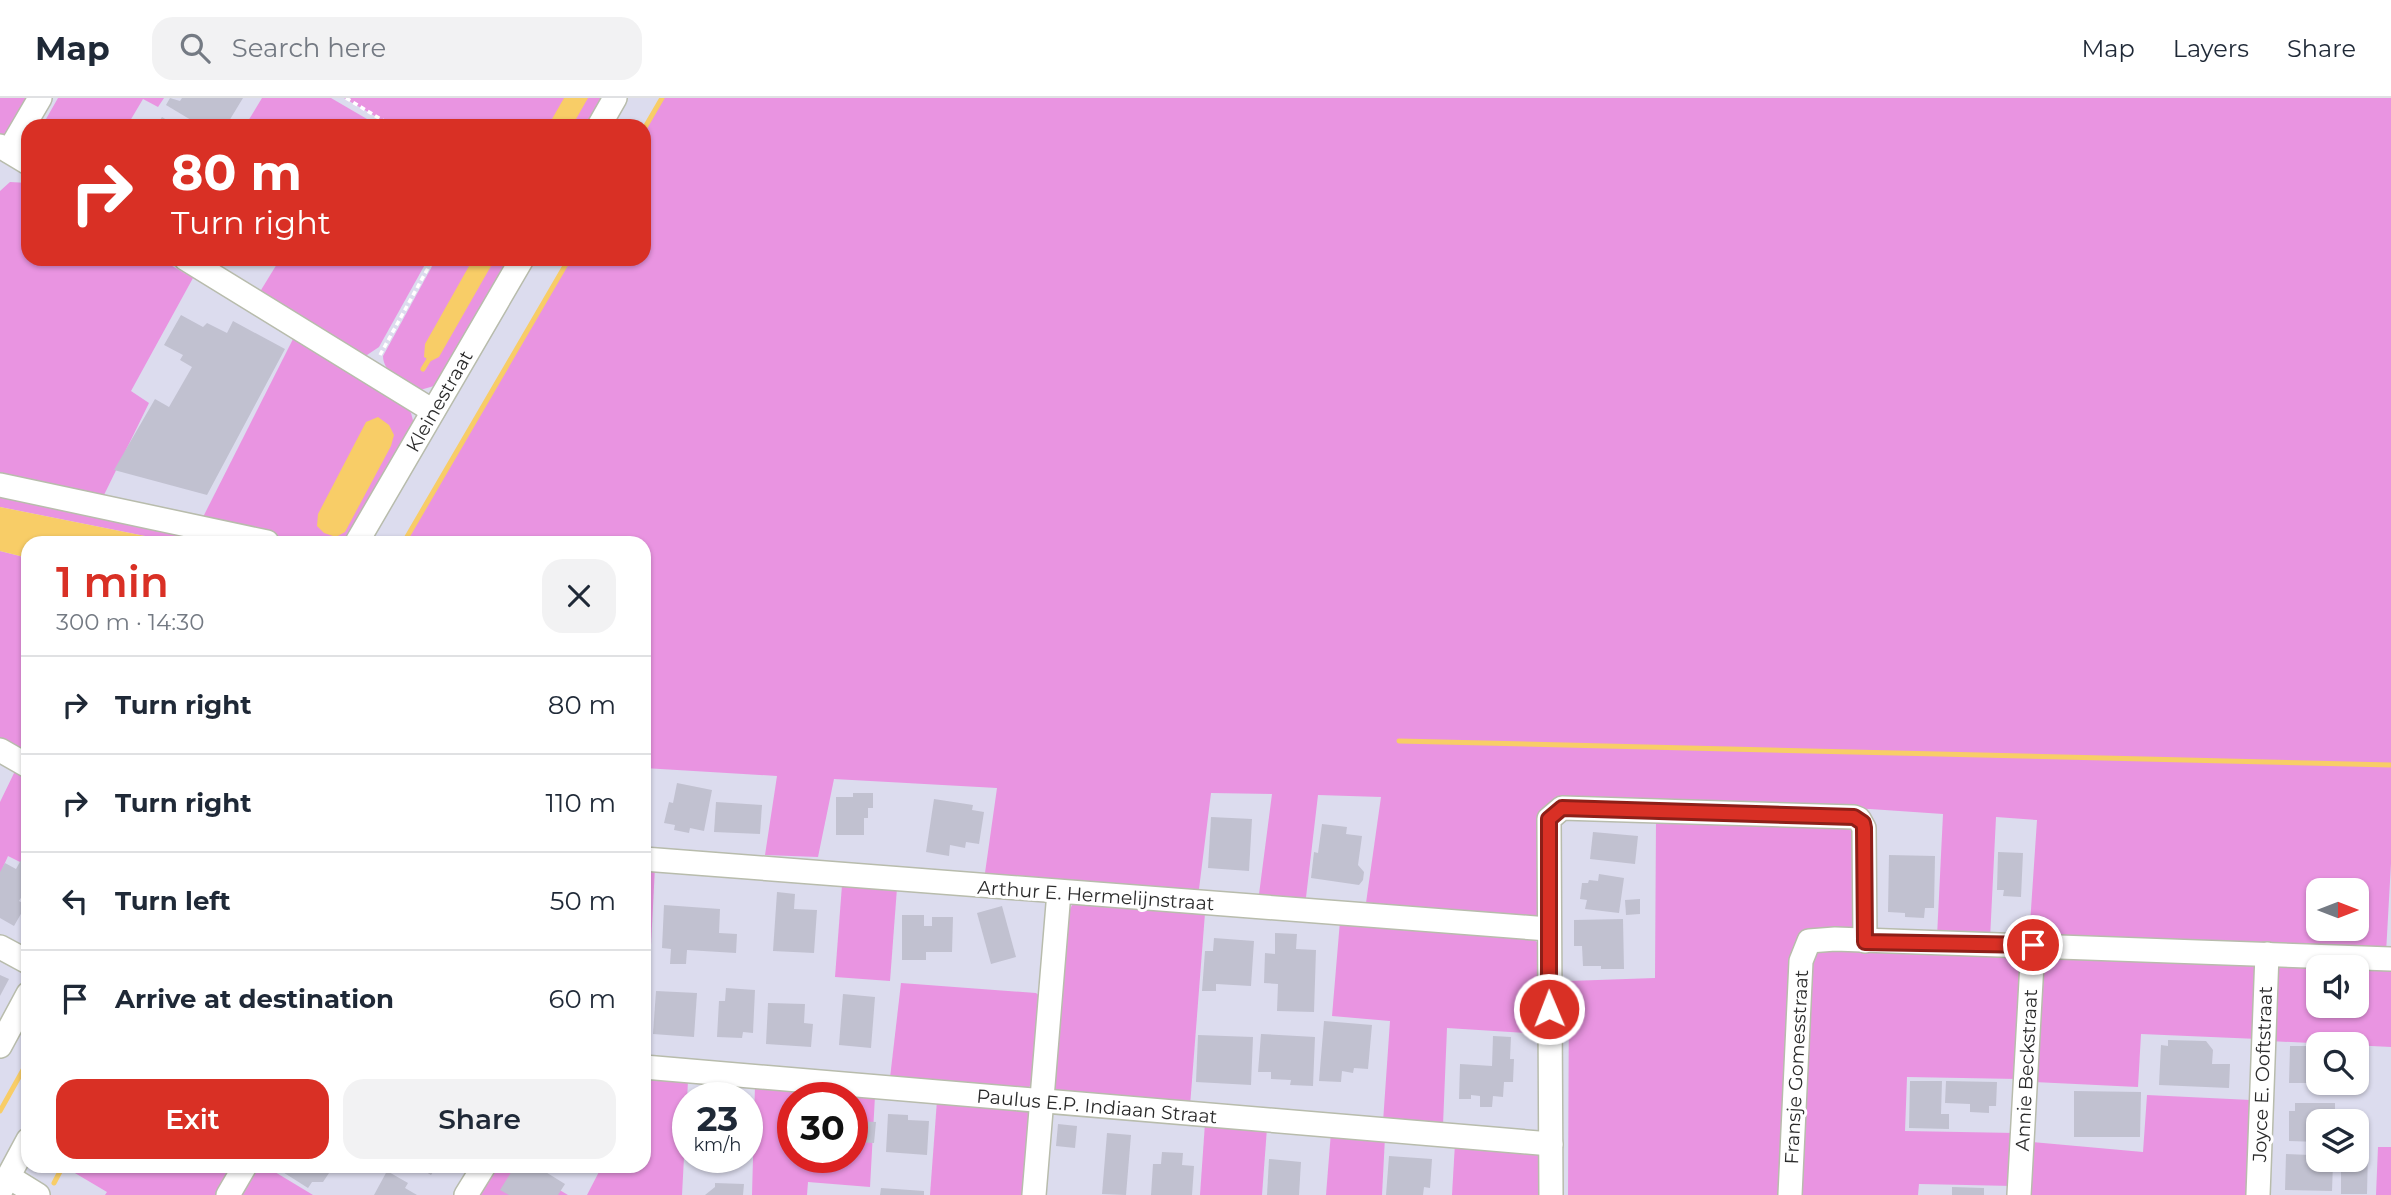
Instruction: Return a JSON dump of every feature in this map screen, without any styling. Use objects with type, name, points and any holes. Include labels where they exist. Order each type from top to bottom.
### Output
[{"type":"street","points":[[29,119],[40,98]]},
{"type":"street","points":[[603,119],[615,98]]},
{"type":"street","points":[[12,153],[21,135]]},
{"type":"street","points":[[198,266],[433,411]]},
{"type":"street","name":"Kleinestraat","points":[[360,536],[518,266]]},
{"type":"street","points":[[0,485],[239,536]]},
{"type":"street","points":[[0,750],[21,762]]},
{"type":"street","points":[[1551,1195],[1549,819],[1562,808],[1854,817],[1863,823],[1864,828],[1865,942],[2033,945],[2391,959]]},
{"type":"street","name":"Arthur E. Hermelijnstraat","points":[[651,860],[1548,929]]},
{"type":"street","points":[[1034,1195],[1059,892]]},
{"type":"street","name":"Fransje Gomesstraat","points":[[1790,1195],[1801,961],[1809,941],[1835,939],[1865,942]]},
{"type":"street","name":"Annie Beckstraat","points":[[2019,1195],[2033,945]]},
{"type":"street","points":[[0,947],[21,958]]},
{"type":"street","name":"Joyce E. Ooftstraat","points":[[2258,1195],[2267,954]]},
{"type":"street","points":[[0,1046],[21,1007]]},
{"type":"street","name":"Paulus E.P. Indiaan Straat","points":[[651,1068],[1551,1143]]},
{"type":"street","points":[[21,1153],[4,1184],[38,1195]]},
{"type":"street","points":[[228,1195],[241,1173]]},
{"type":"street","points":[[466,1195],[480,1173]]},
{"type":"path","points":[[346,98],[380,119]]},
{"type":"path","points":[[371,371],[429,266]]},
{"type":"shaded area","points":[[0,98],[38,98],[0,143]]},
{"type":"shaded area","points":[[58,98],[164,98],[158,107],[143,99],[131,119],[46,119]]},
{"type":"shaded area","points":[[262,98],[331,98],[367,119],[249,119]]},
{"type":"shaded area","points":[[344,98],[611,98],[599,119],[380,119]]},
{"type":"shaded area","points":[[564,98],[588,98],[576,119],[552,119]]},
{"type":"shaded area","points":[[662,98],[2391,98],[2391,863],[2386,953],[2029,939],[2037,820],[1996,817],[1990,939],[1937,937],[1943,814],[1870,809],[1552,801],[1540,917],[1365,910],[1381,797],[1318,795],[1305,906],[1258,902],[1272,794],[1211,793],[1198,897],[984,880],[997,788],[834,779],[818,857],[765,855],[777,776],[651,768],[651,536],[407,536],[565,266],[651,266],[650,119]]},
{"type":"shaded area","points":[[10,182],[21,183],[21,266],[172,266],[193,278],[131,391],[149,403],[102,499],[0,477],[0,191]]},
{"type":"shaded area","points":[[276,266],[424,266],[379,347],[367,355],[358,354],[258,295]]},
{"type":"shaded area","points":[[432,266],[513,266],[441,384],[420,390],[391,373],[383,356]]},
{"type":"shaded area","points":[[469,266],[491,266],[439,357],[431,361],[424,357],[425,344]]},
{"type":"shaded area","points":[[293,339],[404,404],[411,413],[414,424],[350,536],[260,536],[200,523]]},
{"type":"shaded area","points":[[378,417],[389,425],[394,435],[391,446],[345,532],[338,536],[324,533],[317,526],[318,514],[366,422]]},
{"type":"shaded area","points":[[0,494],[192,536],[145,536],[0,507]]},
{"type":"shaded area","points":[[0,507],[145,536],[21,536],[21,556],[0,551]]},
{"type":"shaded area","points":[[0,551],[21,556],[21,757],[0,745]]},
{"type":"shaded area","points":[[16,769],[21,772],[21,862],[8,856],[0,874],[0,802]]},
{"type":"shaded area","points":[[1656,819],[1842,828],[1853,831],[1858,933],[1819,929],[1806,932],[1782,1195],[1568,1195],[1569,981],[1655,978]]},
{"type":"shaded area","points":[[651,867],[655,867],[651,945]]},
{"type":"shaded area","points":[[842,885],[897,888],[890,981],[835,977]]},
{"type":"shaded area","points":[[1081,901],[1205,913],[1190,1106],[1061,1093],[1053,1089],[1066,917],[1072,905]]},
{"type":"shaded area","points":[[1340,921],[1529,936],[1538,943],[1543,956],[1544,1034],[1447,1028],[1443,1125],[1383,1122],[1390,1021],[1332,1016]]},
{"type":"shaded area","points":[[1813,949],[2017,953],[2025,965],[2018,1079],[1907,1077],[1905,1131],[2016,1133],[2013,1186],[1919,1184],[1918,1195],[1795,1195]]},
{"type":"shaded area","points":[[2049,952],[2255,965],[2259,977],[2258,1039],[2141,1034],[2138,1087],[2034,1082],[2041,959]]},
{"type":"shaded area","points":[[2276,967],[2306,967],[2306,1018],[2369,1018],[2369,968],[2391,969],[2391,1047],[2369,1046],[2369,1032],[2306,1032],[2306,1043],[2269,1041]]},
{"type":"shaded area","points":[[901,983],[1036,993],[1043,999],[1033,1085],[1024,1089],[890,1078]]},
{"type":"shaded area","points":[[651,1077],[688,1081],[672,1082],[672,1173],[683,1173],[682,1195],[587,1195],[598,1173],[651,1173]]},
{"type":"shaded area","points":[[763,1086],[777,1087],[777,1173],[868,1173],[868,1095],[875,1096],[870,1187],[808,1182],[807,1195],[752,1195],[753,1173],[763,1173]]},
{"type":"shaded area","points":[[2147,1095],[2251,1100],[2249,1195],[2028,1195],[2031,1142],[2143,1152]]},
{"type":"shaded area","points":[[937,1100],[1024,1107],[1032,1114],[1029,1195],[930,1195]]},
{"type":"shaded area","points":[[1205,1123],[1267,1128],[1262,1195],[1200,1195]]},
{"type":"shaded area","points":[[1331,1132],[1385,1137],[1382,1195],[1326,1195]]},
{"type":"shaded area","points":[[1455,1143],[1534,1149],[1543,1157],[1547,1195],[1452,1195]]},
{"type":"shaded area","points":[[2378,1147],[2391,1147],[2391,1195],[2376,1195]]},
{"type":"shaded area","points":[[75,1173],[234,1173],[220,1195],[105,1195],[107,1192]]},
{"type":"shaded area","points":[[252,1173],[277,1173],[313,1195],[238,1195]]},
{"type":"shaded area","points":[[492,1173],[531,1173],[568,1195],[478,1195]]},
{"type":"building","points":[[170,98],[180,101],[182,98],[243,98],[230,119],[189,119],[166,105]]},
{"type":"building","points":[[181,315],[203,327],[207,323],[227,333],[233,321],[285,349],[207,495],[114,470],[155,399],[169,407],[192,367],[180,360],[183,355],[164,345]]},
{"type":"building","points":[[677,783],[712,790],[704,831],[690,828],[689,833],[674,830],[675,825],[664,823],[669,802],[673,803]]},
{"type":"building","points":[[853,793],[873,793],[873,808],[868,808],[868,818],[864,818],[864,835],[836,835],[836,797],[853,797]]},
{"type":"building","points":[[934,799],[973,805],[972,810],[984,812],[979,844],[966,842],[965,848],[950,845],[949,856],[926,852]]},
{"type":"building","points":[[716,802],[762,805],[760,834],[714,832]]},
{"type":"building","points":[[1211,817],[1252,819],[1249,871],[1208,868]]},
{"type":"building","points":[[1322,824],[1347,827],[1346,834],[1362,836],[1358,865],[1364,872],[1359,885],[1311,878],[1314,852],[1318,853]]},
{"type":"building","points":[[1593,832],[1638,836],[1635,864],[1590,859]]},
{"type":"building","points":[[1998,852],[2023,853],[2021,897],[2003,896],[2004,890],[1997,890]]},
{"type":"building","points":[[1889,855],[1935,856],[1934,908],[1925,908],[1924,918],[1905,917],[1905,913],[1888,912]]},
{"type":"building","points":[[21,860],[21,914],[14,926],[0,918],[0,872],[5,863],[16,869]]},
{"type":"building","points":[[1599,874],[1624,878],[1619,913],[1585,909],[1587,900],[1580,899],[1582,883],[1588,883],[1589,880],[1598,881]]},
{"type":"building","points":[[777,892],[795,894],[794,909],[817,910],[814,953],[773,951]]},
{"type":"building","points":[[1640,899],[1640,914],[1626,915],[1625,900]]},
{"type":"building","points":[[664,905],[720,909],[719,933],[737,934],[736,953],[687,950],[686,964],[670,964],[671,949],[662,948]]},
{"type":"building","points":[[1002,906],[1016,957],[991,964],[977,913]]},
{"type":"building","points":[[902,915],[924,915],[924,926],[932,926],[932,917],[953,917],[952,952],[926,952],[926,960],[902,960]]},
{"type":"building","points":[[1623,919],[1624,969],[1583,966],[1582,946],[1574,946],[1574,920]]},
{"type":"building","points":[[1275,933],[1297,934],[1296,949],[1316,950],[1314,1012],[1277,1011],[1278,984],[1264,983],[1265,953],[1275,954]]},
{"type":"building","points":[[1214,938],[1254,941],[1251,986],[1216,984],[1216,991],[1202,991],[1205,951],[1213,951]]},
{"type":"building","points":[[0,975],[9,979],[0,996]]},
{"type":"building","points":[[726,988],[755,990],[753,1033],[743,1032],[742,1038],[717,1037],[719,1001],[725,1001]]},
{"type":"building","points":[[656,991],[697,993],[694,1037],[653,1034]]},
{"type":"building","points":[[843,994],[875,997],[871,1048],[839,1045]]},
{"type":"building","points":[[768,1003],[805,1004],[804,1023],[813,1024],[811,1047],[766,1044]]},
{"type":"building","points":[[1324,1021],[1372,1025],[1368,1069],[1354,1068],[1353,1073],[1342,1071],[1341,1082],[1319,1081]]},
{"type":"building","points":[[1261,1034],[1315,1037],[1313,1086],[1290,1085],[1291,1080],[1271,1079],[1271,1072],[1258,1072]]},
{"type":"building","points":[[1198,1035],[1253,1037],[1251,1085],[1196,1082]]},
{"type":"building","points":[[1493,1036],[1511,1037],[1513,1082],[1504,1082],[1503,1097],[1493,1096],[1492,1107],[1480,1107],[1480,1096],[1471,1095],[1471,1099],[1459,1099],[1460,1064],[1492,1066]]},
{"type":"building","points":[[2168,1040],[2206,1041],[2213,1050],[2212,1064],[2230,1064],[2229,1088],[2159,1085],[2161,1045],[2168,1046]]},
{"type":"building","points":[[2290,1046],[2306,1046],[2306,1083],[2289,1083]]},
{"type":"building","points":[[1910,1081],[1942,1081],[1941,1114],[1949,1114],[1949,1129],[1909,1128]]},
{"type":"building","points":[[1946,1081],[1997,1082],[1996,1106],[1989,1106],[1989,1113],[1970,1112],[1970,1104],[1945,1103]]},
{"type":"building","points":[[2074,1091],[2141,1092],[2140,1137],[2074,1137]]},
{"type":"building","points":[[2295,1103],[2335,1103],[2335,1109],[2306,1109],[2306,1142],[2289,1141],[2289,1111],[2295,1111]]},
{"type":"building","points":[[888,1114],[908,1115],[908,1120],[929,1121],[927,1155],[886,1152]]},
{"type":"building","points":[[868,1122],[876,1122],[874,1143],[868,1143]]},
{"type":"building","points":[[1058,1124],[1077,1126],[1075,1148],[1056,1146]]},
{"type":"building","points":[[1107,1133],[1131,1135],[1126,1195],[1102,1194]]},
{"type":"building","points":[[1162,1152],[1183,1153],[1182,1165],[1194,1166],[1192,1195],[1151,1195],[1153,1164],[1161,1164]]},
{"type":"building","points":[[2286,1154],[2306,1155],[2306,1172],[2333,1172],[2332,1191],[2285,1190]]},
{"type":"building","points":[[1389,1156],[1432,1159],[1430,1188],[1424,1187],[1423,1195],[1386,1195]]},
{"type":"building","points":[[1269,1159],[1301,1162],[1299,1195],[1267,1195]]},
{"type":"building","points":[[2341,1172],[2368,1172],[2367,1194],[2341,1194]]},
{"type":"building","points":[[284,1173],[329,1173],[323,1182],[312,1182],[308,1188]]},
{"type":"building","points":[[386,1173],[390,1173],[408,1183],[405,1188],[417,1195],[374,1195]]},
{"type":"building","points":[[511,1173],[547,1173],[565,1184],[558,1195],[509,1195],[500,1190]]},
{"type":"building","points":[[715,1183],[744,1184],[743,1195],[705,1195],[715,1187]]},
{"type":"building","points":[[1952,1187],[1984,1188],[1984,1195],[1952,1195]]},
{"type":"building","points":[[881,1188],[924,1191],[924,1195],[880,1195]]},
{"type":"waterway","points":[[650,119],[662,98]]},
{"type":"waterway","points":[[407,536],[565,266]]},
{"type":"waterway","points":[[423,369],[431,356]]},
{"type":"waterway","points":[[1399,741],[2391,765]]},
{"type":"waterway","points":[[0,1111],[21,1074]]},
{"type":"waterway","points":[[54,1183],[59,1173]]},
{"type":"route","points":[[1549,1009],[1549,819],[1562,808],[1854,817],[1863,823],[1864,828],[1865,942],[2033,945]]}]
